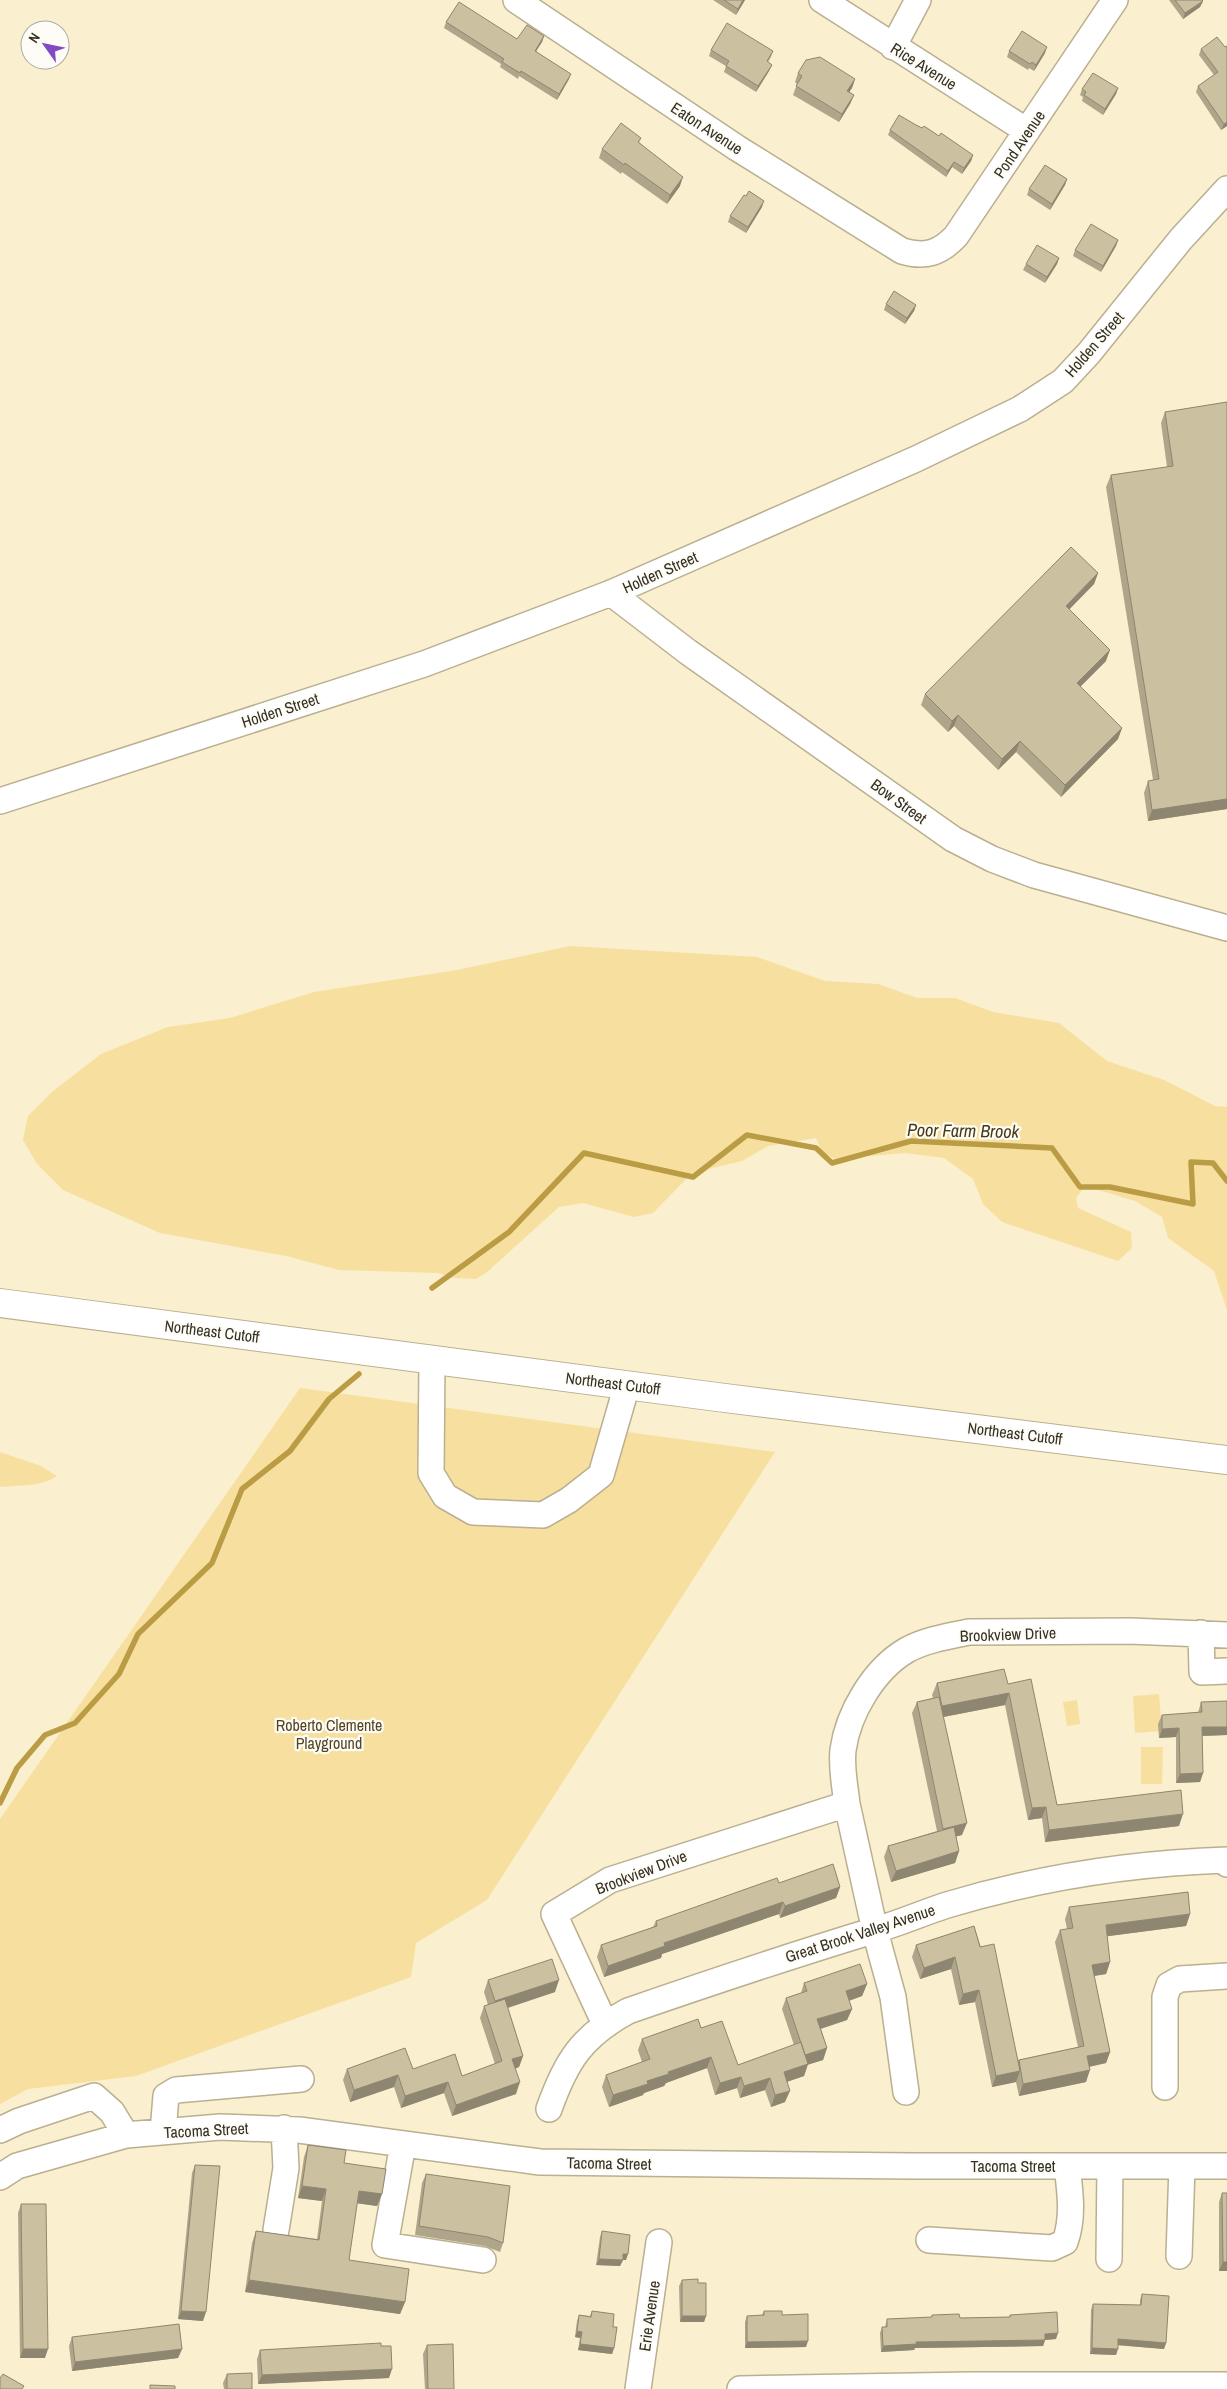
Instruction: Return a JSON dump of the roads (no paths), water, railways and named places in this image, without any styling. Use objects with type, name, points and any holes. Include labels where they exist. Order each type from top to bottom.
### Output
[{"type":"main road","name":"Northeast Cutoff","points":[[0,1303],[627,1385],[1227,1460]]},
{"type":"street","name":"Rice Avenue","points":[[822,0],[1027,131]]},
{"type":"street","points":[[893,47],[918,0]]},
{"type":"street","name":"Pond Avenue","points":[[902,252],[914,255],[930,255],[946,247],[956,236],[1115,0]]},
{"type":"street","name":"Eaton Avenue","points":[[523,2],[737,148],[902,252]]},
{"type":"street","name":"Holden Street","points":[[0,801],[424,664],[611,593],[916,459],[1027,404],[1063,381],[1089,353],[1180,239],[1227,189]]},
{"type":"street","name":"Bow Street","points":[[611,593],[688,652],[953,839],[992,859],[1034,875],[1227,928]]},
{"type":"street","points":[[432,1359],[431,1473],[445,1496],[473,1512],[543,1514],[569,1500],[601,1476],[627,1385]]},
{"type":"street","name":"Brookview Drive","points":[[906,2092],[893,1997],[875,1930],[847,1804],[843,1750],[856,1710],[875,1679],[907,1650],[944,1637],[969,1632],[1130,1631],[1227,1635]]},
{"type":"street","points":[[1201,1634],[1202,1672],[1227,1671]]},
{"type":"street","name":"Brookview Drive","points":[[605,2024],[554,1914],[610,1880],[847,1804]]},
{"type":"street","name":"Great Brook Valley Avenue","points":[[549,2109],[558,2084],[588,2038],[605,2024],[628,2011],[788,1956],[875,1930],[946,1905],[1023,1885],[1127,1868],[1189,1861],[1227,1860]]},
{"type":"street","points":[[1165,2087],[1165,1997],[1169,1985],[1180,1979],[1227,1976]]},
{"type":"street","points":[[163,2132],[166,2096],[176,2090],[301,2079]]},
{"type":"street","points":[[0,2130],[19,2121],[94,2096],[112,2112],[126,2135]]},
{"type":"street","name":"Tacoma Street","points":[[0,2176],[17,2166],[126,2135],[220,2127],[284,2128],[540,2162],[1227,2166]]},
{"type":"street","points":[[276,2230],[286,2168],[284,2128]]},
{"type":"street","points":[[403,2144],[385,2245],[483,2260]]},
{"type":"street","points":[[929,2240],[1052,2248],[1064,2242],[1070,2228],[1067,2166]]},
{"type":"street","points":[[1108,2259],[1110,2166]]},
{"type":"street","points":[[1179,2256],[1182,2166]]},
{"type":"street","name":"Erie Avenue","points":[[638,2389],[659,2242]]},
{"type":"street","points":[[740,2389],[971,2385],[1108,2388],[1227,2385]]},
{"type":"waterway","name":"Poor Farm Brook","points":[[432,1288],[509,1232],[584,1153],[693,1177],[747,1135],[816,1148],[832,1163],[911,1141],[1052,1148],[1080,1187],[1110,1187],[1193,1204],[1191,1162],[1213,1163],[1227,1181]]},
{"type":"waterway","name":"Poor Farm Brook","points":[[0,1803],[17,1768],[45,1735],[75,1723],[119,1674],[138,1634],[212,1563],[242,1489],[290,1451],[329,1399],[359,1374]]},
{"type":"park label","name":"Roberto Clemente Playground","points":[[329,1734]]}]
